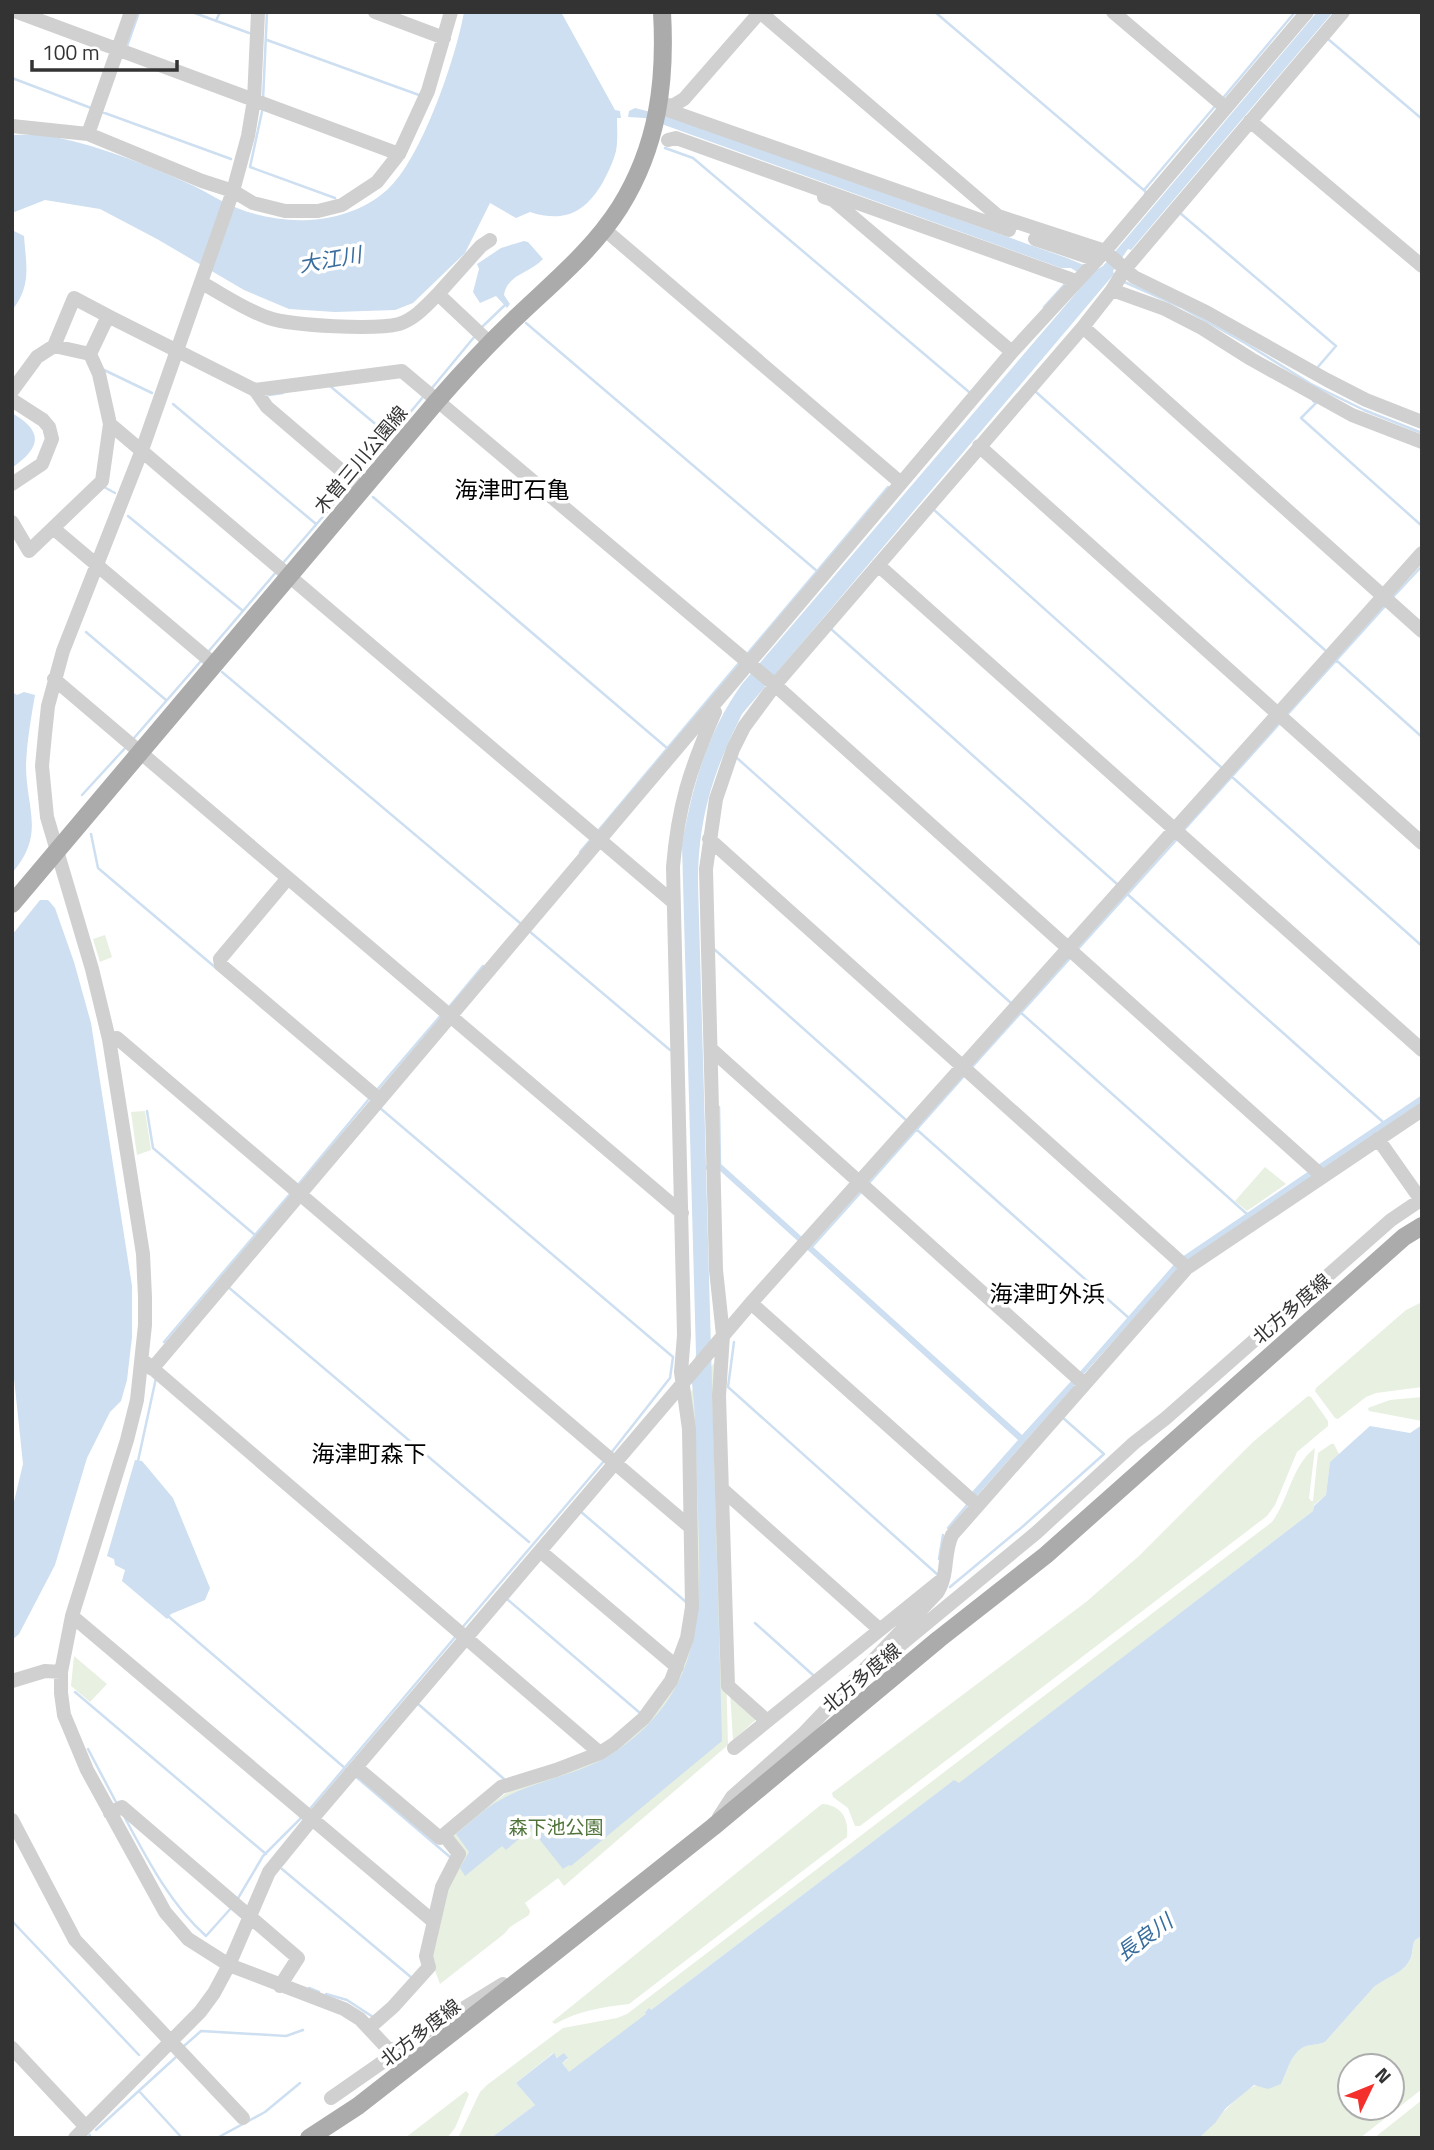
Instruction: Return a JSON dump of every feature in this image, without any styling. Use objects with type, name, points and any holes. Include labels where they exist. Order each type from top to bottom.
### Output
[{"type":"main road","name":"木曽三川公園線","points":[[12,904],[437,401],[489,343],[579,258],[604,229],[633,183],[658,123],[664,58],[662,12]]},
{"type":"main road","name":"北方多度線","points":[[309,2138],[358,2106],[550,1957],[713,1827],[939,1639],[1046,1555],[1404,1237],[1422,1226]]},
{"type":"street","points":[[17,12],[399,154]]},
{"type":"street","points":[[89,134],[131,12]]},
{"type":"street","points":[[258,12],[254,100],[248,136],[232,193],[142,450],[63,651],[48,706],[43,766],[47,817],[92,969],[109,1039],[142,1254],[147,1364],[127,1440],[72,1616],[61,1672],[64,1715],[88,1770],[165,1912],[188,1939],[229,1965],[280,1986],[325,2000],[360,2019],[388,2049],[390,2054],[387,2059],[331,2098]]},
{"type":"street","points":[[375,12],[444,38]]},
{"type":"street","points":[[12,126],[89,134],[253,203],[285,211],[318,211],[342,205],[377,182],[399,154],[428,91],[451,12]]},
{"type":"street","points":[[658,123],[674,105],[684,99],[760,12],[998,216],[1101,257],[1119,277],[1165,309],[1202,328],[1251,359],[1352,415],[1422,442]]},
{"type":"street","points":[[1113,12],[1226,108]]},
{"type":"street","points":[[147,1364],[300,1194],[750,666],[1012,352],[1101,257],[1307,12]]},
{"type":"street","points":[[766,1720],[728,1686],[719,1396],[721,1338],[716,1270],[706,869],[716,799],[733,750],[751,716],[774,684],[1083,327],[1119,277],[1343,12]]},
{"type":"street","points":[[1251,121],[1422,266]]},
{"type":"street","points":[[658,123],[1101,257]]},
{"type":"street","points":[[658,123],[676,138],[1078,279]]},
{"type":"street","points":[[658,123],[833,200],[1012,352]]},
{"type":"street","points":[[604,229],[901,483]]},
{"type":"street","points":[[203,280],[271,318],[296,324],[399,324],[414,316],[438,295],[481,246],[490,240]]},
{"type":"street","points":[[1119,277],[1134,277],[1206,312],[1366,400],[1422,422]]},
{"type":"street","points":[[438,295],[489,343]]},
{"type":"street","points":[[12,391],[37,357],[54,346],[74,298],[254,390],[267,407],[363,488]]},
{"type":"street","points":[[90,355],[108,316]]},
{"type":"street","points":[[1083,327],[1422,631]]},
{"type":"street","points":[[54,346],[90,355]]},
{"type":"street","points":[[12,522],[29,551],[102,481],[110,424],[99,374],[90,355]]},
{"type":"street","points":[[254,390],[402,371],[774,684],[1322,1176]]},
{"type":"street","points":[[12,400],[43,420],[49,427],[52,439],[42,464],[12,484]]},
{"type":"street","points":[[1319,403],[1351,420],[1422,447]]},
{"type":"street","points":[[110,424],[673,902]]},
{"type":"street","points":[[979,446],[1422,843]]},
{"type":"street","points":[[53,528],[214,664]]},
{"type":"street","points":[[75,2138],[200,2011],[214,1993],[229,1965],[270,1872],[614,1462],[804,1243],[1422,553]]},
{"type":"street","points":[[878,565],[1422,1050]]},
{"type":"street","points":[[54,679],[682,1213]]},
{"type":"street","points":[[354,1771],[440,1838],[501,1787],[600,1753],[626,1736],[657,1703],[677,1667],[687,1638],[692,1607],[693,1564],[689,1429],[683,1382],[682,1213],[673,867],[679,812],[696,755],[723,695]]},
{"type":"street","points":[[709,839],[1186,1268]]},
{"type":"street","points":[[288,878],[220,959],[221,965],[379,1099]]},
{"type":"street","points":[[109,1039],[117,1038],[690,1527]]},
{"type":"street","points":[[712,1050],[1083,1383]]},
{"type":"street","points":[[713,1827],[732,1797],[803,1734],[937,1593],[945,1576],[948,1543],[952,1535],[1186,1268],[1422,1110]]},
{"type":"street","points":[[863,1672],[1004,1560],[1391,1220],[1421,1200],[1378,1139]]},
{"type":"street","points":[[751,1303],[977,1505]]},
{"type":"street","points":[[147,1364],[600,1753]]},
{"type":"street","points":[[722,1489],[879,1629]]},
{"type":"street","points":[[540,1551],[677,1667]]},
{"type":"street","points":[[734,1748],[945,1576]]},
{"type":"street","points":[[72,1616],[434,1922]]},
{"type":"street","points":[[12,1681],[45,1671],[61,1672]]},
{"type":"street","points":[[110,1813],[122,1807],[299,1958],[280,1986]]},
{"type":"street","points":[[12,1819],[75,1940],[243,2118]]},
{"type":"street","points":[[369,2028],[393,2007],[429,1967],[426,1956],[442,1887],[459,1854],[444,1835]]},
{"type":"street","points":[[388,2049],[398,2049],[550,1957]]},
{"type":"street","points":[[12,2048],[86,2127]]},
{"type":"green space","points":[[105,935],[112,957],[100,962],[93,939]]},
{"type":"green space","points":[[145,1111],[151,1150],[137,1155],[131,1112]]},
{"type":"green space","points":[[1265,1167],[1286,1184],[1247,1211],[1235,1201]]},
{"type":"green space","points":[[1422,1302],[1422,1387],[1376,1393],[1366,1397],[1338,1419],[1335,1418],[1315,1391],[1316,1388],[1406,1310]]},
{"type":"green space","name":"森下池公園","points":[[718,1358],[728,1745],[564,1886],[558,1878],[525,1903],[530,1911],[529,1915],[510,1927],[440,1984],[430,1957],[444,1888],[456,1869],[450,1834],[509,1791],[625,1739],[690,1643],[689,1394]]},
{"type":"green space","points":[[1308,1396],[1328,1421],[1328,1426],[1297,1452],[1275,1505],[1267,1516],[860,1826],[855,1826],[848,1808],[833,1797],[832,1793],[1086,1602],[1139,1556],[1253,1442]]},
{"type":"green space","points":[[1422,1397],[1422,1421],[1369,1411],[1368,1408],[1390,1400]]},
{"type":"green space","points":[[1334,1444],[1339,1454],[1330,1462],[1326,1495],[1314,1505],[1313,1511],[959,1784],[953,1781],[651,2010],[645,2011],[647,2014],[569,2073],[562,2063],[568,2059],[558,2058],[553,2053],[516,2083],[535,2105],[491,2138],[458,2138],[480,2092],[487,2085],[563,2028],[627,2014],[1272,1522],[1301,1464],[1315,1448],[1309,1498],[1313,1501],[1318,1453]]},
{"type":"green space","points":[[74,1656],[107,1684],[90,1702],[71,1686]]},
{"type":"green space","points":[[730,1692],[759,1717],[733,1740]]},
{"type":"green space","points":[[822,1804],[839,1810],[847,1824],[847,1837],[629,2004],[591,2010],[555,2024],[552,2022]]},
{"type":"green space","points":[[1422,1936],[1422,2089],[1406,2102],[1406,2052],[1336,2052],[1336,2122],[1380,2122],[1360,2138],[1199,2138],[1244,2092],[1258,2085],[1281,2084],[1298,2051],[1325,2042],[1373,1988],[1408,1963],[1413,1944]]},
{"type":"green space","points":[[466,2091],[469,2094],[455,2128],[447,2138],[405,2138]]},
{"type":"green space","points":[[1422,2100],[1422,2138],[1374,2138],[1394,2122],[1406,2122],[1406,2113]]},
{"type":"water","name":"大江川","points":[[464,12],[561,12],[615,110],[620,111],[621,118],[617,118],[616,151],[609,171],[596,193],[572,213],[553,216],[530,212],[516,218],[490,203],[465,253],[413,303],[395,310],[335,312],[289,309],[244,290],[100,209],[45,200],[12,213],[12,135],[44,135],[109,152],[194,186],[231,206],[256,214],[315,220],[353,211],[387,190],[400,176],[412,156],[445,81]]},
{"type":"water","points":[[1317,12],[1333,12],[1131,250],[1128,249],[1113,271],[1114,274],[742,714],[715,776],[704,816],[698,884],[706,1165],[721,1164],[1022,1435],[1073,1379],[1077,1383],[975,1498],[972,1492],[1018,1440],[718,1169],[706,1170],[722,1741],[571,1866],[563,1869],[528,1825],[518,1833],[521,1837],[506,1850],[502,1846],[465,1876],[460,1868],[469,1852],[456,1834],[502,1799],[602,1760],[645,1728],[667,1702],[682,1674],[692,1645],[697,1614],[699,1546],[692,1383],[696,1354],[682,845],[696,781],[710,741],[742,684],[1088,279],[1071,268],[1061,268],[645,118],[628,117],[629,111],[635,108],[667,116],[1096,270],[1103,266]]},
{"type":"water","points":[[12,230],[24,236],[26,266],[23,292],[12,310]]},
{"type":"water","points":[[524,241],[543,259],[510,282],[504,295],[510,304],[507,308],[496,296],[480,303],[473,292],[479,269],[477,264],[501,248]]},
{"type":"water","points":[[12,413],[30,427],[35,440],[28,454],[12,468]]},
{"type":"water","points":[[12,692],[17,695],[24,692],[35,695],[26,765],[31,833],[29,846],[12,873]]},
{"type":"water","points":[[40,900],[48,900],[55,908],[91,1023],[132,1286],[132,1337],[127,1380],[121,1401],[110,1412],[87,1458],[55,1565],[19,1634],[12,1640],[12,1510],[23,1464],[12,1359],[12,935]]},
{"type":"water","points":[[1422,1095],[1422,1103],[1323,1170],[1318,1165]]},
{"type":"water","points":[[1312,1169],[1314,1177],[1188,1262],[1182,1257]]},
{"type":"water","points":[[1177,1261],[1180,1267],[1082,1376],[1078,1374]]},
{"type":"water","name":"長良川","points":[[1422,1425],[1422,1936],[1415,1940],[1408,1963],[1373,1988],[1325,2042],[1298,2051],[1281,2084],[1268,2089],[1254,2085],[1226,2108],[1199,2138],[491,2138],[535,2105],[516,2083],[554,2053],[557,2058],[564,2053],[568,2058],[562,2063],[569,2072],[646,2014],[649,2008],[651,2010],[954,1780],[959,1783],[1313,1511],[1314,1506],[1326,1495],[1330,1462],[1370,1426],[1410,1433]]},
{"type":"water","points":[[135,1460],[142,1461],[173,1498],[210,1588],[205,1600],[171,1614],[167,1619],[122,1581],[125,1570],[115,1565],[114,1559],[107,1556]]},
{"type":"waterway","points":[[126,49],[139,12]]},
{"type":"waterway","points":[[192,12],[249,33]]},
{"type":"waterway","points":[[216,21],[220,12]]},
{"type":"waterway","points":[[263,100],[267,12]]},
{"type":"waterway","points":[[935,12],[1146,192],[1145,194]]},
{"type":"waterway","points":[[1223,98],[1295,12]]},
{"type":"waterway","points":[[1328,39],[1422,119]]},
{"type":"waterway","points":[[267,40],[419,95]]},
{"type":"waterway","points":[[12,78],[91,108]]},
{"type":"waterway","points":[[1144,190],[1216,105]]},
{"type":"waterway","points":[[263,107],[250,167],[335,198]]},
{"type":"waterway","points":[[102,110],[231,159]]},
{"type":"waterway","points":[[665,148],[693,158],[969,392]]},
{"type":"waterway","points":[[1180,213],[1336,346],[1317,368]]},
{"type":"waterway","points":[[1122,281],[1181,307],[1311,384],[1364,410],[1422,433]]},
{"type":"waterway","points":[[1044,307],[1065,284]]},
{"type":"waterway","points":[[482,327],[505,305]]},
{"type":"waterway","points":[[526,323],[817,571]]},
{"type":"waterway","points":[[432,388],[475,336]]},
{"type":"waterway","points":[[102,369],[152,393]]},
{"type":"waterway","points":[[330,386],[391,437]]},
{"type":"waterway","points":[[1036,392],[1326,651]]},
{"type":"waterway","points":[[269,395],[283,393]]},
{"type":"waterway","points":[[357,476],[423,397]]},
{"type":"waterway","points":[[1313,401],[1316,403],[1301,418],[1422,526]]},
{"type":"waterway","points":[[173,404],[316,524]]},
{"type":"waterway","points":[[283,563],[351,484]]},
{"type":"waterway","points":[[104,487],[115,493]]},
{"type":"waterway","points":[[748,653],[888,487]]},
{"type":"waterway","points":[[373,497],[667,748]]},
{"type":"waterway","points":[[933,509],[1222,768]]},
{"type":"waterway","points":[[128,516],[243,611]]},
{"type":"waterway","points":[[1393,597],[1422,566]]},
{"type":"waterway","points":[[208,652],[277,571]]},
{"type":"waterway","points":[[1287,715],[1387,604]]},
{"type":"waterway","points":[[831,629],[1117,884]]},
{"type":"waterway","points":[[86,632],[166,700]]},
{"type":"waterway","points":[[1336,660],[1422,737]]},
{"type":"waterway","points":[[134,738],[201,661]]},
{"type":"waterway","points":[[598,831],[738,664]]},
{"type":"waterway","points":[[222,672],[520,923]]},
{"type":"waterway","points":[[1183,831],[1279,724]]},
{"type":"waterway","points":[[82,795],[127,746]]},
{"type":"waterway","points":[[737,758],[1011,1003]]},
{"type":"waterway","points":[[1231,776],[1422,946]]},
{"type":"waterway","points":[[91,834],[98,868],[216,968]]},
{"type":"waterway","points":[[580,852],[592,838]]},
{"type":"waterway","points":[[1078,949],[1178,838]]},
{"type":"waterway","points":[[1125,892],[1383,1122]]},
{"type":"waterway","points":[[529,931],[670,1050]]},
{"type":"waterway","points":[[714,949],[906,1120]]},
{"type":"waterway","points":[[972,1067],[1072,956]]},
{"type":"waterway","points":[[449,1007],[483,966]]},
{"type":"waterway","points":[[1019,1011],[1247,1214]]},
{"type":"waterway","points":[[376,1091],[442,1014]]},
{"type":"waterway","points":[[869,1183],[964,1076]]},
{"type":"waterway","points":[[297,1186],[369,1099]]},
{"type":"waterway","points":[[719,1107],[720,1166]]},
{"type":"waterway","points":[[380,1108],[673,1357],[670,1378],[611,1453]]},
{"type":"waterway","points":[[147,1111],[153,1148],[255,1235]]},
{"type":"waterway","points":[[915,1128],[1130,1319]]},
{"type":"waterway","points":[[811,1248],[862,1191]]},
{"type":"waterway","points":[[164,1342],[290,1194]]},
{"type":"waterway","points":[[227,1286],[529,1542]]},
{"type":"waterway","points":[[734,1342],[728,1387],[938,1575]]},
{"type":"waterway","points":[[138,1461],[156,1378]]},
{"type":"waterway","points":[[950,1587],[1104,1454],[1062,1417]]},
{"type":"waterway","points":[[461,1629],[604,1461]]},
{"type":"waterway","points":[[948,1528],[968,1504]]},
{"type":"waterway","points":[[580,1511],[686,1602]]},
{"type":"waterway","points":[[939,1559],[943,1535]]},
{"type":"waterway","points":[[507,1599],[640,1713]]},
{"type":"waterway","points":[[168,1616],[346,1769]]},
{"type":"waterway","points":[[755,1623],[813,1675]]},
{"type":"waterway","points":[[309,1810],[456,1636]]},
{"type":"waterway","points":[[75,1692],[266,1854]]},
{"type":"waterway","points":[[417,1703],[504,1779]]},
{"type":"waterway","points":[[88,1749],[117,1804]]},
{"type":"waterway","points":[[354,1775],[450,1857]]},
{"type":"waterway","points":[[125,1818],[171,1896],[206,1936],[232,1907]]},
{"type":"waterway","points":[[237,1900],[263,1856],[301,1818]]},
{"type":"waterway","points":[[282,1869],[412,1978]]},
{"type":"waterway","points":[[12,1921],[139,2055]]},
{"type":"waterway","points":[[309,1988],[319,1992]]},
{"type":"waterway","points":[[326,1994],[347,2000],[373,2017]]},
{"type":"waterway","points":[[184,2046],[201,2031],[286,2036],[303,2030]]},
{"type":"waterway","points":[[96,2130],[176,2057]]},
{"type":"waterway","points":[[217,2138],[265,2112],[300,2083]]},
{"type":"waterway","points":[[139,2091],[182,2138]]},
{"type":"district","name":"海津町石亀","points":[[512,489]]},
{"type":"district","name":"海津町外浜","points":[[1047,1293]]},
{"type":"district","name":"海津町森下","points":[[369,1453]]}]
